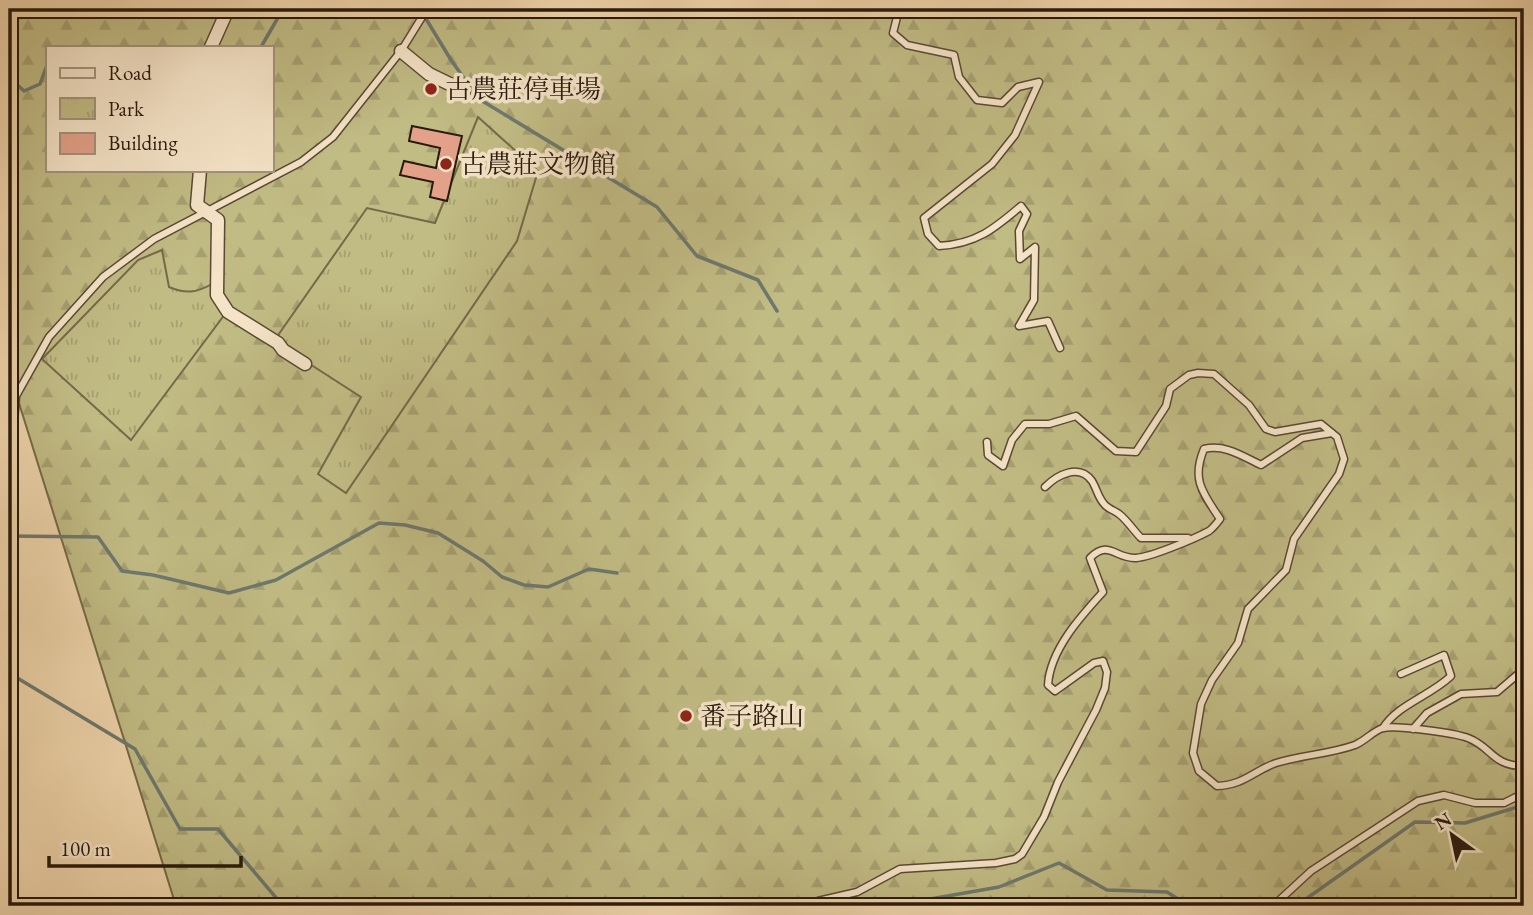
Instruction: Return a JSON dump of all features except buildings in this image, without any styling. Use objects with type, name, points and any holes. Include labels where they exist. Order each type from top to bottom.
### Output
[{"type":"street","points":[[211,46],[228,9]]},
{"type":"street","points":[[401,51],[429,74],[464,91]]},
{"type":"street","points":[[200,172],[197,205],[218,220],[217,295],[228,312],[278,343],[283,350],[305,364]]},
{"type":"lane","points":[[9,484],[16,396],[50,337],[103,277],[154,239],[301,162],[333,137],[401,51],[427,9]]},
{"type":"lane","points":[[899,9],[893,33],[907,45],[954,55],[959,77],[977,100],[1002,103],[1018,88],[1039,82],[1015,135],[992,164],[923,218],[928,234],[939,246],[956,245],[978,239],[1021,206],[1027,214],[1020,231],[1020,259],[1035,247],[1034,300],[1019,326],[1048,321],[1060,348]]},
{"type":"lane","points":[[987,442],[988,455],[1003,466],[1012,440],[1025,424],[1049,424],[1076,416],[1116,451],[1136,452],[1166,407],[1170,390],[1189,375],[1198,373],[1214,374],[1249,405],[1266,429],[1275,432],[1321,424],[1338,438],[1345,459],[1339,474],[1294,539],[1286,570],[1248,609],[1238,643],[1212,680],[1201,704],[1193,753],[1199,771],[1217,786],[1233,786],[1277,763],[1334,752],[1359,743],[1383,728],[1391,716],[1437,689],[1451,676],[1444,655],[1401,674]]},
{"type":"lane","points":[[816,906],[818,901],[857,892],[900,869],[996,863],[1015,859],[1023,854],[1044,817],[1058,782],[1105,688],[1107,671],[1103,661],[1094,663],[1055,691],[1048,685],[1048,672],[1064,642],[1103,592],[1090,558],[1098,551],[1108,549],[1126,558],[1151,555],[1211,530],[1220,519],[1203,494],[1198,478],[1198,462],[1204,449],[1214,446],[1229,449],[1261,465],[1302,438],[1332,433]]},
{"type":"lane","points":[[1045,488],[1053,479],[1063,474],[1079,472],[1091,480],[1106,506],[1121,515],[1141,538],[1190,538]]},
{"type":"lane","points":[[1413,729],[1427,713],[1461,694],[1497,692],[1524,669]]},
{"type":"lane","points":[[1383,728],[1413,729],[1469,738],[1495,760],[1513,766],[1524,766]]},
{"type":"lane","points":[[1273,906],[1311,871],[1418,802],[1444,795],[1475,803],[1504,803],[1524,793]]},
{"type":"green space","points":[[9,9],[1524,9],[1524,906],[176,906],[9,371]]},
{"type":"green space","points":[[478,117],[538,171],[517,241],[346,493],[318,474],[361,397],[274,341],[367,208],[435,223]]},
{"type":"green space","points":[[162,250],[169,287],[191,292],[212,284],[228,310],[131,440],[42,359],[138,260]]},
{"type":"waterway","points":[[262,46],[283,9]]},
{"type":"waterway","points":[[420,9],[479,99],[657,207],[697,256],[758,280],[777,311]]},
{"type":"waterway","points":[[9,77],[24,91],[40,84],[46,68]]},
{"type":"waterway","points":[[9,536],[98,537],[122,571],[153,575],[229,593],[276,580],[379,523],[405,525],[438,533],[483,561],[502,577],[524,585],[548,587],[589,569],[617,573]]},
{"type":"waterway","points":[[9,565],[9,586]]},
{"type":"waterway","points":[[9,669],[14,676],[135,749],[180,829],[218,829],[283,906]]},
{"type":"waterway","points":[[1296,906],[1415,822],[1465,823],[1524,805]]},
{"type":"waterway","points":[[890,906],[999,887],[1059,863],[1107,890],[1167,892],[1189,906]]},
{"type":"waterway","points":[[850,906],[879,906]]},
{"type":"place","name":"古農莊停車場","points":[[431,89]]},
{"type":"place","name":"古農莊文物館","points":[[446,164]]},
{"type":"place","name":"番子路山","points":[[686,716]]}]
